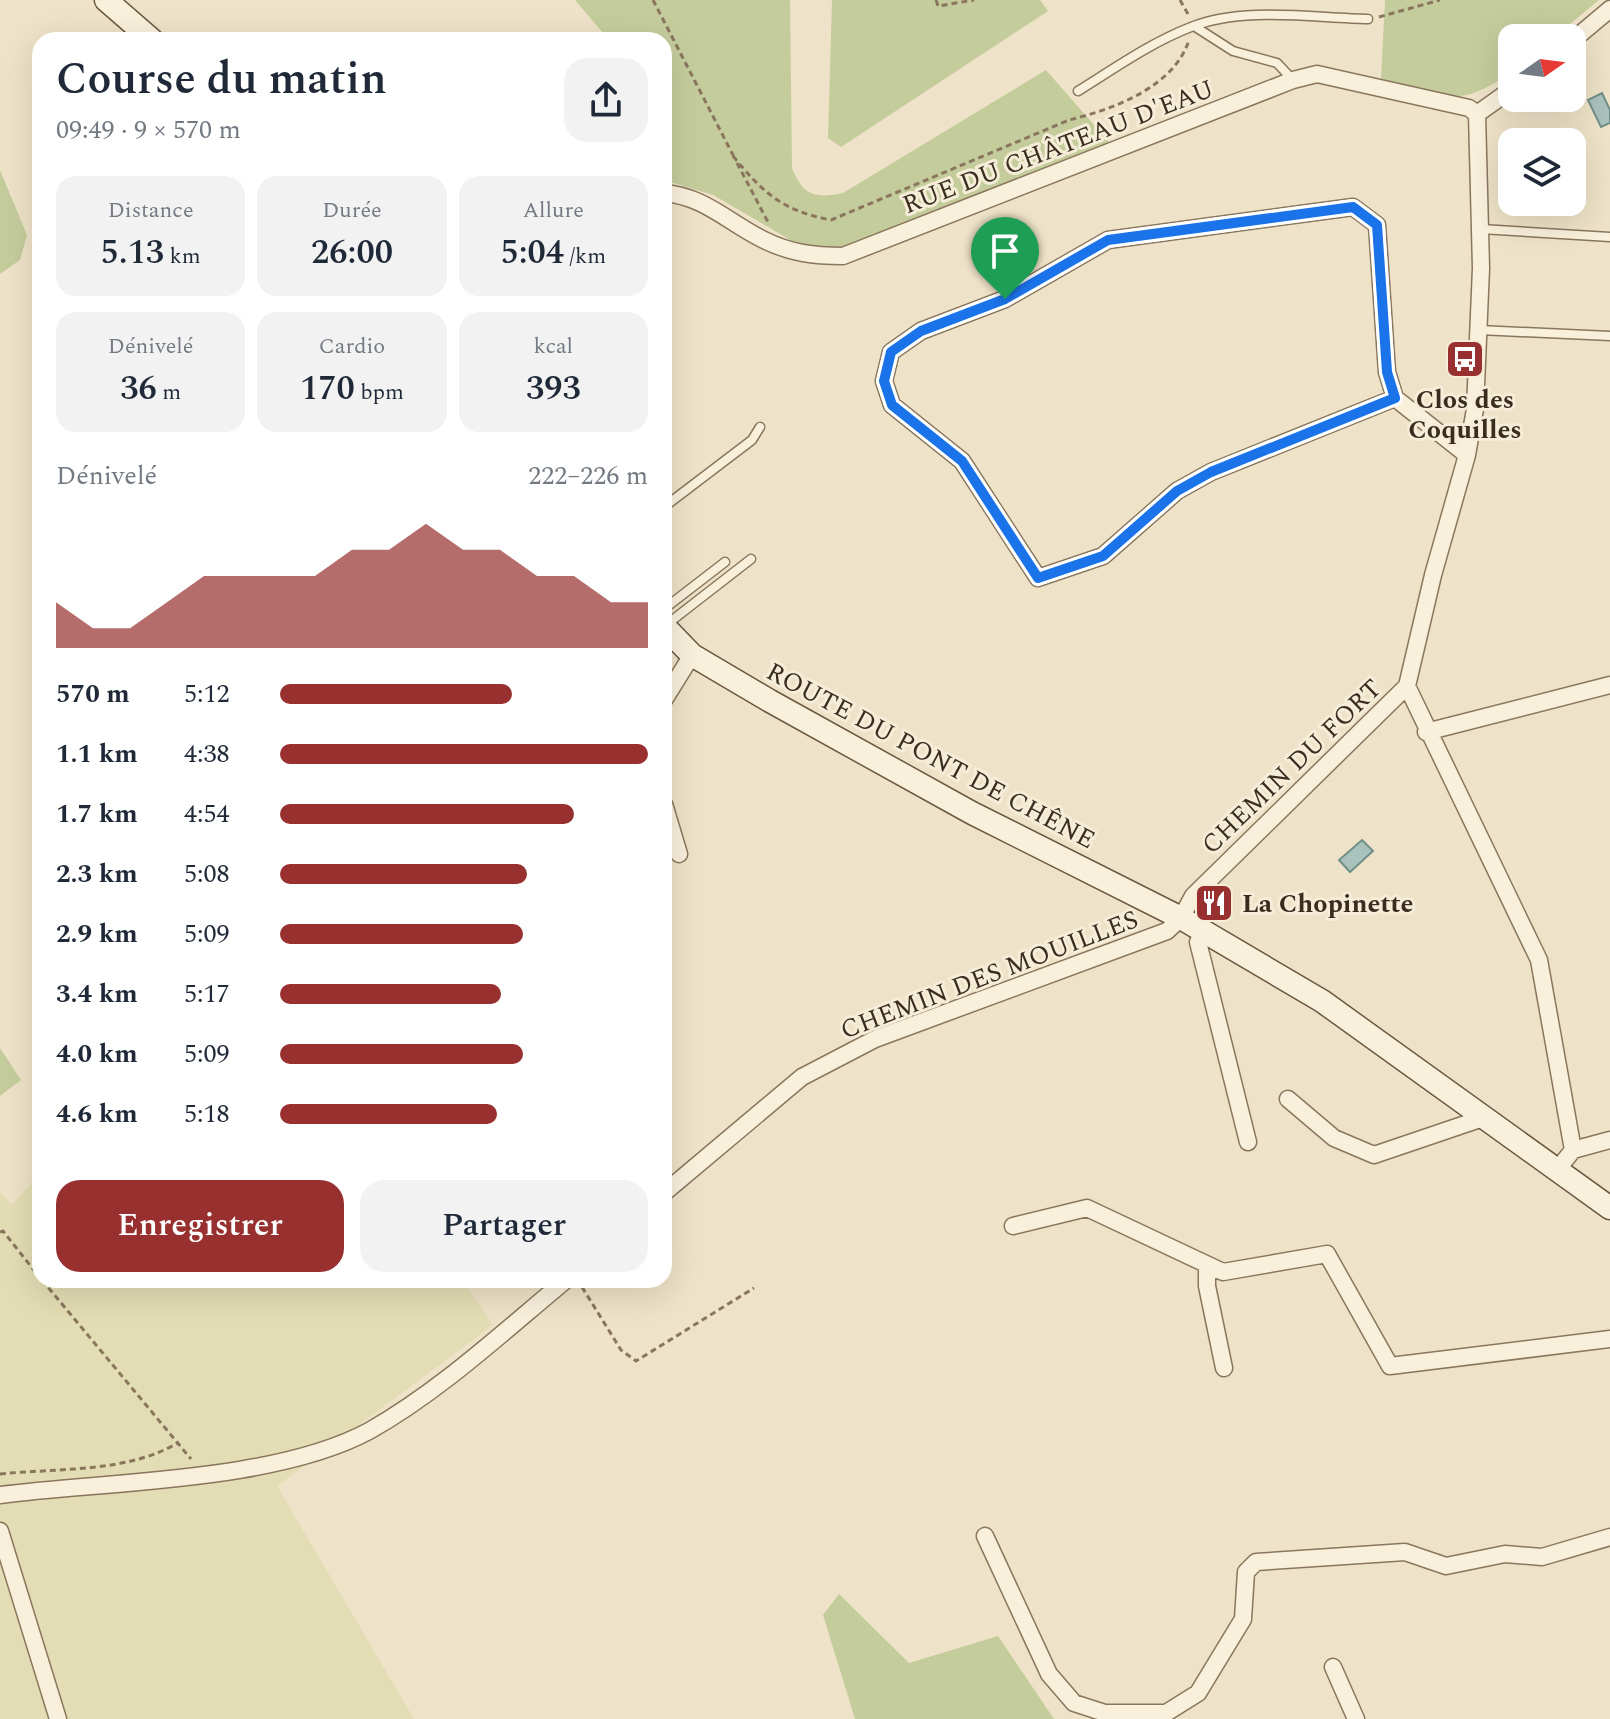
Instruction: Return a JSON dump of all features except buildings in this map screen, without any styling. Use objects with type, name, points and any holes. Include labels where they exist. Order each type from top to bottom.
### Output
[{"type":"street","points":[[106,0],[143,32]]},
{"type":"street","points":[[1586,29],[1610,9]]},
{"type":"street","name":"RUE DU CHÂTEAU D'EAU","points":[[672,194],[686,195],[783,248],[811,256],[843,256],[1293,80],[1317,74],[1469,108],[1477,114]]},
{"type":"street","points":[[1477,114],[1498,99]]},
{"type":"street","name":"CHEMIN DU FORT","points":[[1181,918],[1193,896],[1407,686],[1433,575],[1467,455],[1475,409],[1481,229],[1477,114]]},
{"type":"street","points":[[1395,398],[1211,472],[1177,491],[1103,556],[1038,578],[962,461],[892,405],[884,381],[891,352],[921,331],[1005,299],[1108,240],[1353,207],[1377,225],[1387,372],[1395,398],[1467,455]]},
{"type":"street","name":"ROUTE DU PONT DE CHÊNE","points":[[672,634],[692,655],[972,813],[1181,918],[1322,1001],[1610,1208]]},
{"type":"street","points":[[672,687],[692,655]]},
{"type":"street","points":[[1426,732],[1610,685]]},
{"type":"street","points":[[1407,686],[1426,732],[1539,960],[1573,1150]]},
{"type":"street","points":[[672,831],[679,854]]},
{"type":"street","name":"CHEMIN DES MOUILLES","points":[[672,1186],[802,1077],[875,1039],[1167,931],[1181,918]]},
{"type":"street","points":[[1203,931],[1198,942],[1248,1142]]},
{"type":"street","points":[[1288,1099],[1334,1138],[1374,1155],[1473,1125],[1486,1117]]},
{"type":"street","points":[[1557,1170],[1573,1150],[1610,1140]]},
{"type":"street","points":[[1013,1226],[1087,1208],[1223,1272],[1327,1254],[1390,1366],[1610,1339]]},
{"type":"street","points":[[1207,1265],[1207,1286],[1224,1368]]},
{"type":"street","points":[[0,1495],[197,1474],[314,1453],[368,1431],[459,1368],[556,1288]]},
{"type":"street","points":[[0,1531],[58,1719]]},
{"type":"street","points":[[985,1536],[1049,1674],[1074,1703],[1105,1713],[1166,1713],[1183,1706],[1198,1693],[1243,1619],[1246,1572],[1256,1562],[1405,1552],[1446,1566],[1505,1554],[1542,1557],[1610,1537]]},
{"type":"street","points":[[1333,1667],[1356,1719]]},
{"type":"lane","points":[[1078,91],[1145,49],[1193,26],[1243,17],[1368,19]]},
{"type":"lane","points":[[1193,26],[1233,51],[1277,63],[1293,80]]},
{"type":"lane","points":[[1481,229],[1610,237]]},
{"type":"lane","points":[[1479,330],[1610,336]]},
{"type":"lane","points":[[672,501],[752,440],[760,427]]},
{"type":"lane","points":[[672,620],[751,559]]},
{"type":"lane","points":[[672,603],[725,562]]},
{"type":"path","points":[[653,0],[669,32]]},
{"type":"path","points":[[936,0],[938,6],[974,0]]},
{"type":"path","points":[[733,156],[759,189],[798,214],[831,220],[1069,120],[1106,111],[1148,88],[1183,60],[1193,26],[1180,0]]},
{"type":"path","points":[[1368,19],[1440,0]]},
{"type":"path","points":[[672,37],[783,248]]},
{"type":"path","points":[[0,1232],[3,1231],[32,1268]]},
{"type":"path","points":[[48,1288],[131,1390],[179,1442],[197,1474]]},
{"type":"path","points":[[583,1288],[621,1350],[636,1361],[754,1288]]},
{"type":"path","points":[[0,1474],[131,1461],[157,1455],[179,1442]]},
{"type":"shaded area","points":[[32,1182],[32,1288],[468,1288],[493,1325],[277,1486],[414,1719],[0,1719],[0,1191],[12,1205]]},
{"type":"green space","points":[[575,0],[790,0],[792,168],[805,189],[817,195],[843,193],[1046,70],[1109,142],[860,243],[822,253],[794,242],[713,195],[672,182],[672,32],[602,32]]},
{"type":"green space","points":[[832,0],[1040,0],[1048,11],[841,147],[828,138]]},
{"type":"green space","points":[[1385,0],[1599,0],[1570,24],[1498,24],[1498,81],[1477,92],[1449,96],[1381,79]]},
{"type":"green space","points":[[0,170],[27,235],[20,260],[0,274]]},
{"type":"green space","points":[[0,1048],[21,1080],[0,1096]]},
{"type":"green space","points":[[839,1594],[909,1663],[998,1636],[1054,1719],[855,1719],[823,1615]]},
{"type":"water","points":[[1602,93],[1610,110],[1610,123],[1601,127],[1588,100]]},
{"type":"water","points":[[1362,840],[1373,851],[1350,872],[1339,860]]},
{"type":"place","name":"Clos des Coquilles","points":[[1465,359]]},
{"type":"place","name":"La Chopinette","points":[[1214,903]]},
{"type":"route","points":[[1353,207],[1377,225],[1387,372],[1395,398],[1211,472],[1177,491],[1103,556],[1038,578],[962,461],[892,405],[884,381],[891,352],[921,331],[1005,299],[1080,253],[1108,240],[1145,232],[1353,207]]}]
